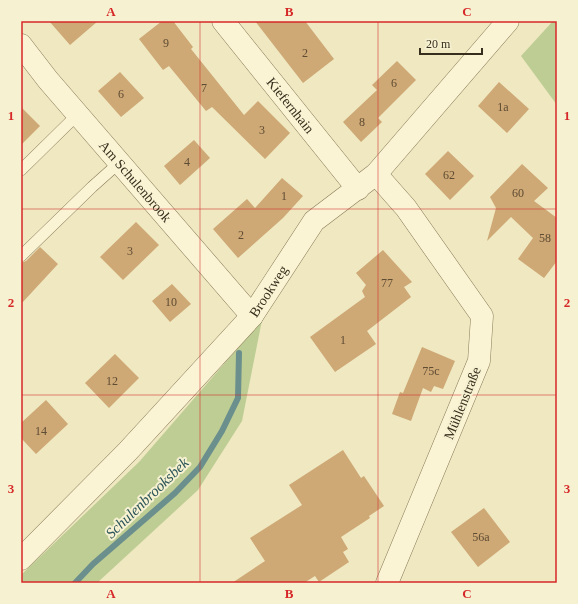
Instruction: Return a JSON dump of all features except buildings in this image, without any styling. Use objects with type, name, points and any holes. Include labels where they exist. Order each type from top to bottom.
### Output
[{"type":"street","name":"Kiefernhain","points":[[223,21],[358,189]]},
{"type":"street","name":"Brookweg","points":[[21,559],[128,451],[252,316],[314,221],[376,174],[508,21]]},
{"type":"street","name":"Am Schulenbrook","points":[[21,45],[78,114],[252,316]]},
{"type":"street","name":"Mühlenstraße","points":[[376,174],[406,208],[482,316],[479,361],[387,583]]},
{"type":"lane","points":[[21,170],[78,114]]},
{"type":"lane","points":[[21,256],[120,162]]},
{"type":"green space","points":[[553,21],[557,21],[557,105],[521,56]]},
{"type":"green space","points":[[262,320],[242,421],[198,490],[97,583],[21,583],[21,575],[139,462]]},
{"type":"waterway","name":"Schulenbrooksbek","points":[[75,583],[93,564],[175,493],[200,467],[222,431],[238,398],[239,353]]}]
